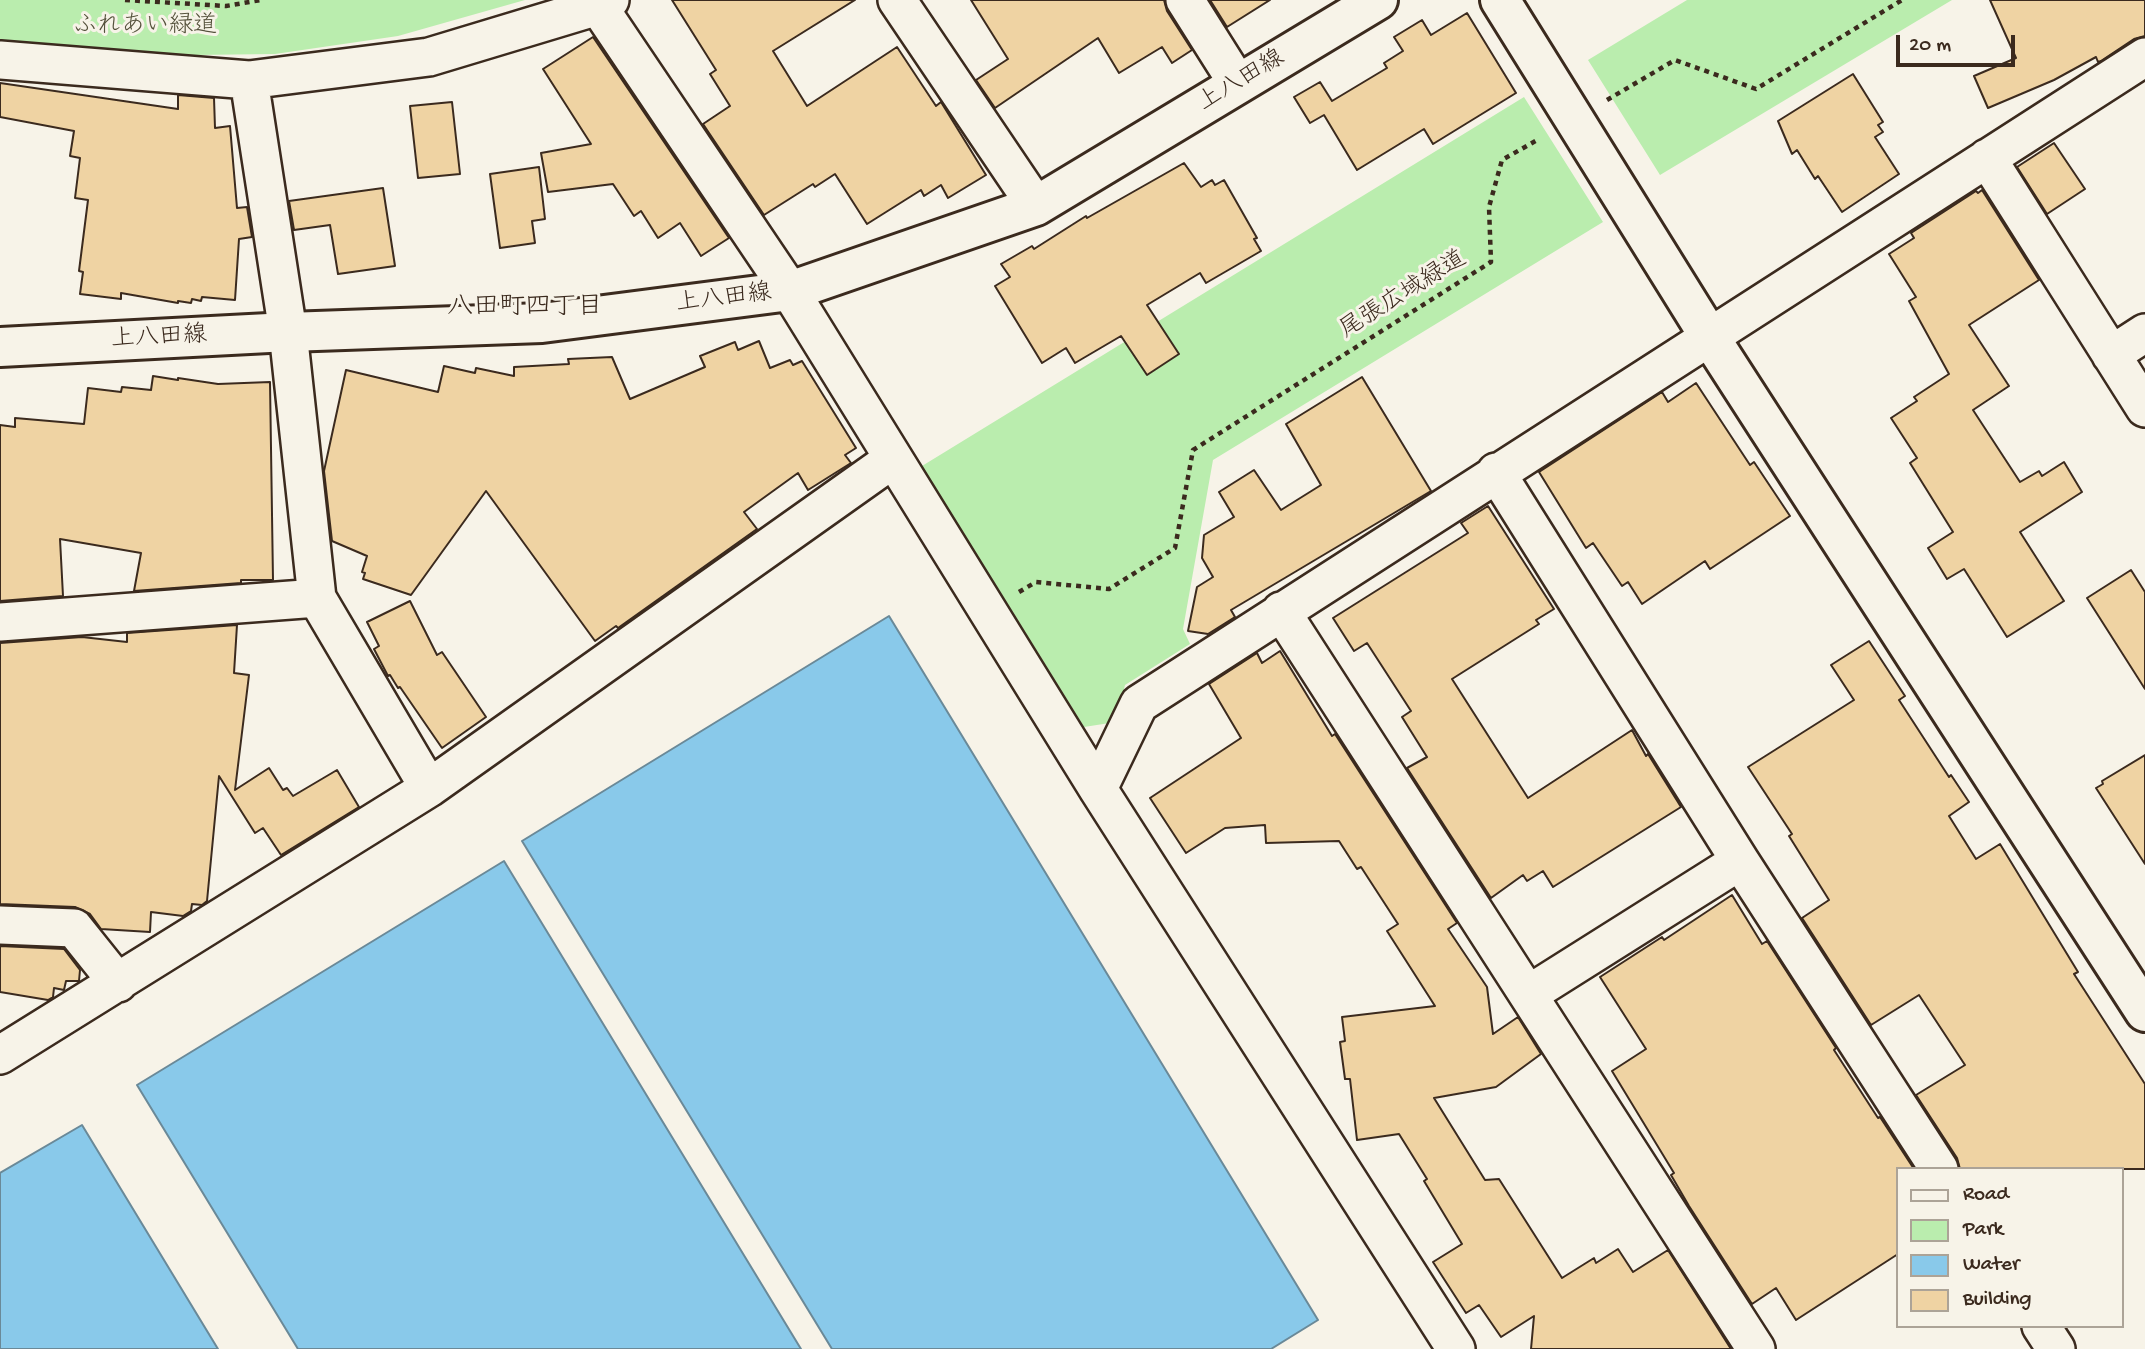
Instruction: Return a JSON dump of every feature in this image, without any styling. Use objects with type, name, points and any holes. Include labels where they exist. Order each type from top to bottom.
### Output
[{"type":"street","points":[[897,0],[1036,206]]},
{"type":"street","points":[[1185,0],[1238,84]]},
{"type":"street","name":"上八田線","points":[[0,347],[288,332],[542,323],[790,291],[1036,206],[1378,0]]},
{"type":"street","points":[[1500,0],[1709,336],[2145,1012]]},
{"type":"street","points":[[0,60],[249,80],[429,57],[604,3],[790,291],[1097,789],[1456,1349]]},
{"type":"street","points":[[1097,789],[1139,704],[2145,57]]},
{"type":"street","points":[[249,80],[288,332],[317,598],[429,788]]},
{"type":"street","points":[[1987,158],[2145,408]]},
{"type":"street","points":[[2111,355],[2145,333]]},
{"type":"street","points":[[0,1055],[429,788],[893,459]]},
{"type":"street","points":[[1496,472],[1740,861],[1938,1167]]},
{"type":"street","points":[[0,622],[317,598]]},
{"type":"street","points":[[1282,611],[1756,1349]]},
{"type":"street","points":[[1529,994],[1740,861]]},
{"type":"street","points":[[0,925],[74,928],[118,983]]},
{"type":"street","points":[[2042,1328],[2056,1349]]},
{"type":"path","points":[[125,0],[226,6],[261,0]]},
{"type":"path","name":"尾張広域緑道","points":[[986,610],[1036,582],[1109,589],[1175,548],[1193,450],[1491,262],[1489,207],[1502,160],[1675,60],[1756,89],[1902,0]]},
{"type":"green space","name":"ふれあい緑道","points":[[0,0],[525,0],[398,36],[275,54],[115,56],[0,44]]},
{"type":"green space","points":[[1687,0],[1952,0],[1660,175],[1588,60]]},
{"type":"green space","points":[[1524,97],[1603,222],[1213,460],[1183,629],[1190,644],[1125,685],[1116,722],[1084,727],[922,466]]},
{"type":"water","points":[[889,616],[1318,1320],[1271,1349],[832,1349],[522,841]]},
{"type":"water","points":[[504,861],[801,1349],[298,1349],[137,1085]]},
{"type":"water","points":[[82,1125],[218,1349],[0,1349],[0,1173]]},
{"type":"building","points":[[672,0],[855,0],[773,51],[807,106],[897,47],[936,106],[941,102],[986,175],[948,198],[941,185],[924,196],[921,190],[867,224],[835,174],[815,187],[813,184],[764,215],[703,124],[730,106],[710,74],[716,70]]},
{"type":"building","points":[[971,0],[1164,0],[1167,11],[1192,50],[1172,63],[1162,47],[1119,73],[1098,38],[995,108],[976,80],[1008,59]]},
{"type":"building","points":[[1210,0],[1270,0],[1227,27]]},
{"type":"building","points":[[1990,0],[2145,0],[2145,36],[2134,39],[2101,61],[2098,62],[2096,57],[2054,80],[1988,108],[1974,76],[2016,58]]},
{"type":"building","points":[[1467,13],[1516,93],[1433,144],[1424,129],[1357,170],[1324,115],[1310,123],[1294,97],[1320,82],[1332,101],[1387,68],[1384,63],[1403,51],[1394,37],[1422,20],[1431,35]]},
{"type":"building","points":[[593,37],[729,238],[701,256],[680,223],[658,238],[641,211],[634,216],[613,184],[548,192],[541,153],[591,144],[543,69]]},
{"type":"building","points":[[1853,74],[1883,122],[1878,125],[1883,132],[1875,137],[1899,174],[1842,212],[1818,176],[1815,179],[1797,150],[1792,154],[1778,121]]},
{"type":"building","points":[[0,83],[178,109],[178,95],[214,98],[215,128],[230,126],[237,208],[247,207],[252,237],[239,239],[235,300],[202,297],[201,301],[192,299],[191,303],[178,303],[121,293],[121,299],[80,294],[83,272],[79,271],[88,200],[75,198],[80,158],[70,156],[74,131],[0,117]]},
{"type":"building","points":[[452,102],[460,174],[418,178],[410,106]]},
{"type":"building","points":[[2054,143],[2085,189],[2047,214],[2017,167]]},
{"type":"building","points":[[1184,163],[1201,187],[1212,180],[1215,185],[1224,180],[1257,238],[1254,239],[1261,251],[1206,283],[1200,273],[1147,305],[1179,354],[1147,375],[1121,336],[1075,363],[1066,348],[1042,363],[995,286],[1010,277],[1001,264],[1032,246],[1034,249],[1086,216],[1087,218]]},
{"type":"building","points":[[539,167],[545,219],[532,221],[535,243],[500,248],[490,174]]},
{"type":"building","points":[[383,188],[395,266],[338,274],[330,225],[294,230],[289,201]]},
{"type":"building","points":[[1982,190],[2039,280],[1969,325],[2009,386],[1973,410],[2020,482],[2039,471],[2042,476],[2064,462],[2082,492],[2020,532],[2064,601],[2007,637],[1964,569],[1947,579],[1928,548],[1953,532],[1910,463],[1917,458],[1891,418],[1917,401],[1914,397],[1949,374],[1909,301],[1916,297],[1889,254],[1914,238],[1911,233],[1976,191],[1978,193]]},
{"type":"building","points":[[759,341],[770,368],[790,360],[793,365],[802,361],[856,448],[845,455],[851,463],[808,490],[798,473],[744,512],[757,529],[618,628],[616,626],[595,641],[486,491],[411,595],[363,579],[365,573],[362,572],[367,556],[332,541],[324,471],[346,370],[438,392],[444,366],[475,373],[476,368],[514,376],[514,367],[569,364],[568,359],[612,357],[630,399],[705,367],[700,356],[735,342],[738,350]]},
{"type":"building","points":[[153,376],[218,384],[270,382],[273,580],[241,580],[241,583],[134,591],[141,553],[60,539],[63,596],[0,601],[0,425],[15,427],[15,418],[84,424],[88,388],[121,392],[122,387],[151,390]]},
{"type":"building","points":[[1362,377],[1431,491],[1231,610],[1235,617],[1208,634],[1188,631],[1197,587],[1213,577],[1202,558],[1204,535],[1234,517],[1219,492],[1254,470],[1281,510],[1321,485],[1286,424]]},
{"type":"building","points":[[1696,383],[1750,465],[1754,462],[1790,516],[1710,569],[1705,561],[1642,604],[1628,582],[1622,586],[1593,543],[1586,548],[1539,472],[1662,392],[1668,402]]},
{"type":"building","points":[[1488,506],[1554,609],[1536,620],[1539,624],[1452,679],[1528,798],[1632,730],[1646,756],[1648,754],[1681,807],[1553,887],[1543,871],[1527,881],[1523,875],[1491,898],[1407,768],[1427,757],[1402,717],[1411,711],[1367,643],[1354,651],[1333,618],[1468,533],[1461,523]]},
{"type":"building","points":[[2131,570],[2145,592],[2145,689],[2087,598]]},
{"type":"building","points":[[410,601],[437,655],[442,652],[486,717],[442,748],[400,687],[388,676],[374,649],[379,646],[367,622]]},
{"type":"building","points":[[237,625],[234,673],[249,675],[235,790],[269,768],[283,790],[287,788],[293,796],[337,770],[359,807],[281,855],[263,828],[255,833],[219,776],[207,901],[202,905],[192,904],[191,911],[183,916],[151,912],[150,932],[101,929],[90,914],[75,907],[0,904],[0,643],[82,637],[127,642],[127,633]]},
{"type":"building","points":[[1869,641],[1905,696],[1899,700],[1949,777],[1951,775],[1969,802],[1949,816],[1976,859],[2000,844],[2078,972],[2074,974],[2145,1084],[2145,1169],[1959,1167],[1957,1158],[1916,1095],[1965,1065],[1919,995],[1871,1025],[1802,918],[1829,900],[1789,836],[1792,834],[1748,767],[1854,700],[1831,665]]},
{"type":"building","points":[[1280,651],[1332,736],[1335,734],[1457,923],[1448,929],[1487,987],[1493,1034],[1518,1017],[1541,1054],[1496,1087],[1434,1098],[1485,1180],[1499,1179],[1562,1278],[1594,1258],[1596,1263],[1618,1249],[1633,1272],[1668,1250],[1731,1349],[1531,1349],[1534,1316],[1501,1337],[1479,1305],[1466,1313],[1433,1262],[1462,1244],[1399,1134],[1357,1140],[1350,1079],[1345,1079],[1340,1042],[1345,1041],[1342,1017],[1435,1006],[1387,931],[1398,924],[1361,867],[1357,869],[1339,841],[1266,843],[1265,825],[1225,828],[1186,853],[1150,798],[1241,738],[1209,684],[1257,653],[1262,663]]},
{"type":"building","points":[[2145,755],[2145,864],[2096,788],[2103,784],[2102,781]]},
{"type":"building","points":[[1732,895],[1762,944],[1767,941],[1836,1048],[1834,1050],[1913,1167],[1896,1167],[1896,1255],[1796,1320],[1776,1288],[1752,1304],[1689,1206],[1671,1175],[1674,1173],[1612,1071],[1646,1049],[1600,977],[1662,937],[1664,940]]},
{"type":"building","points":[[0,946],[64,949],[80,970],[79,981],[66,981],[64,990],[54,988],[53,997],[48,1000],[0,992]]},
{"type":"district","name":"八田町四丁目","points":[[525,309]]}]
